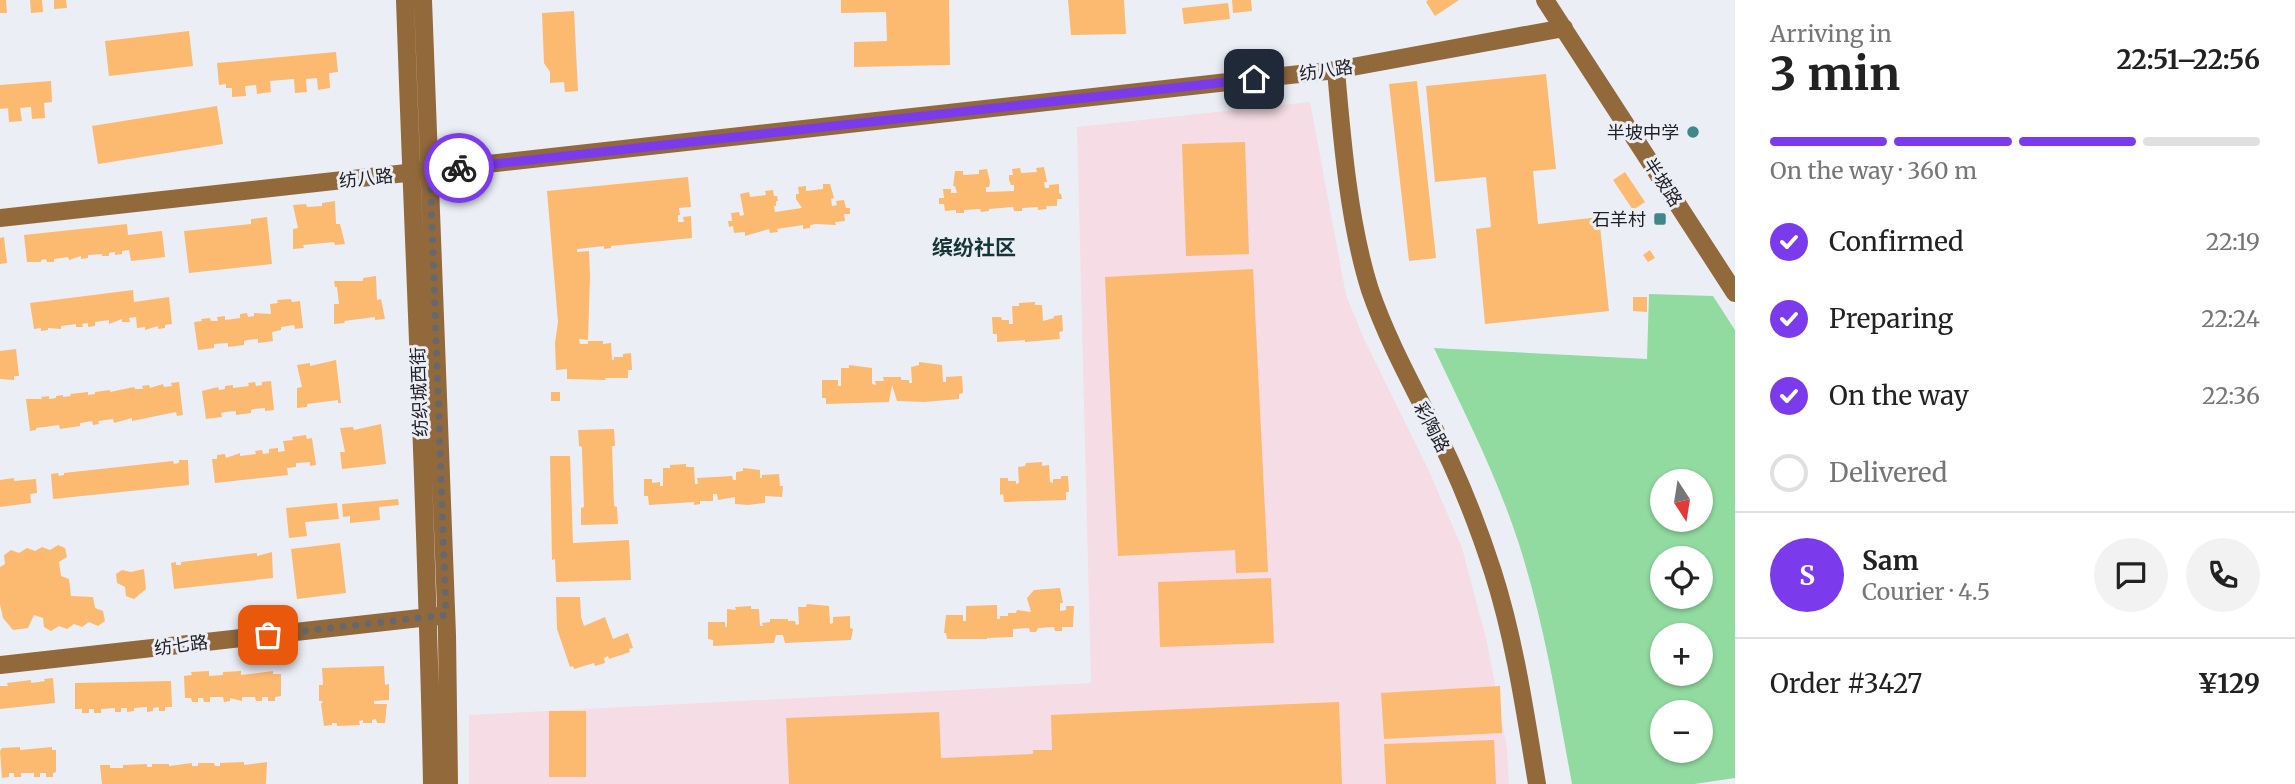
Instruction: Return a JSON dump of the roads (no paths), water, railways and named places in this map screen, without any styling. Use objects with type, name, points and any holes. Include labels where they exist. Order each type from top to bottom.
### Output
[{"type":"street","name":"纺织城西街","points":[[405,0],[411,173],[449,784]]},
{"type":"street","name":"纺织城西街","points":[[423,0],[430,171],[438,616],[432,784]]},
{"type":"street","name":"半坡路","points":[[1545,0],[1735,293]]},
{"type":"street","name":"纺八路","points":[[0,218],[1336,70],[1564,28]]},
{"type":"street","name":"彩陶路","points":[[1336,70],[1357,242],[1370,290],[1409,383],[1450,461],[1493,571],[1522,690],[1537,784]]},
{"type":"street","name":"纺七路","points":[[0,665],[438,616]]},
{"type":"place","name":"半坡中学","points":[[1693,132]]},
{"type":"place","name":"石羊村","points":[[1660,219]]},
{"type":"district","name":"缤纷社区","points":[[974,247]]}]
